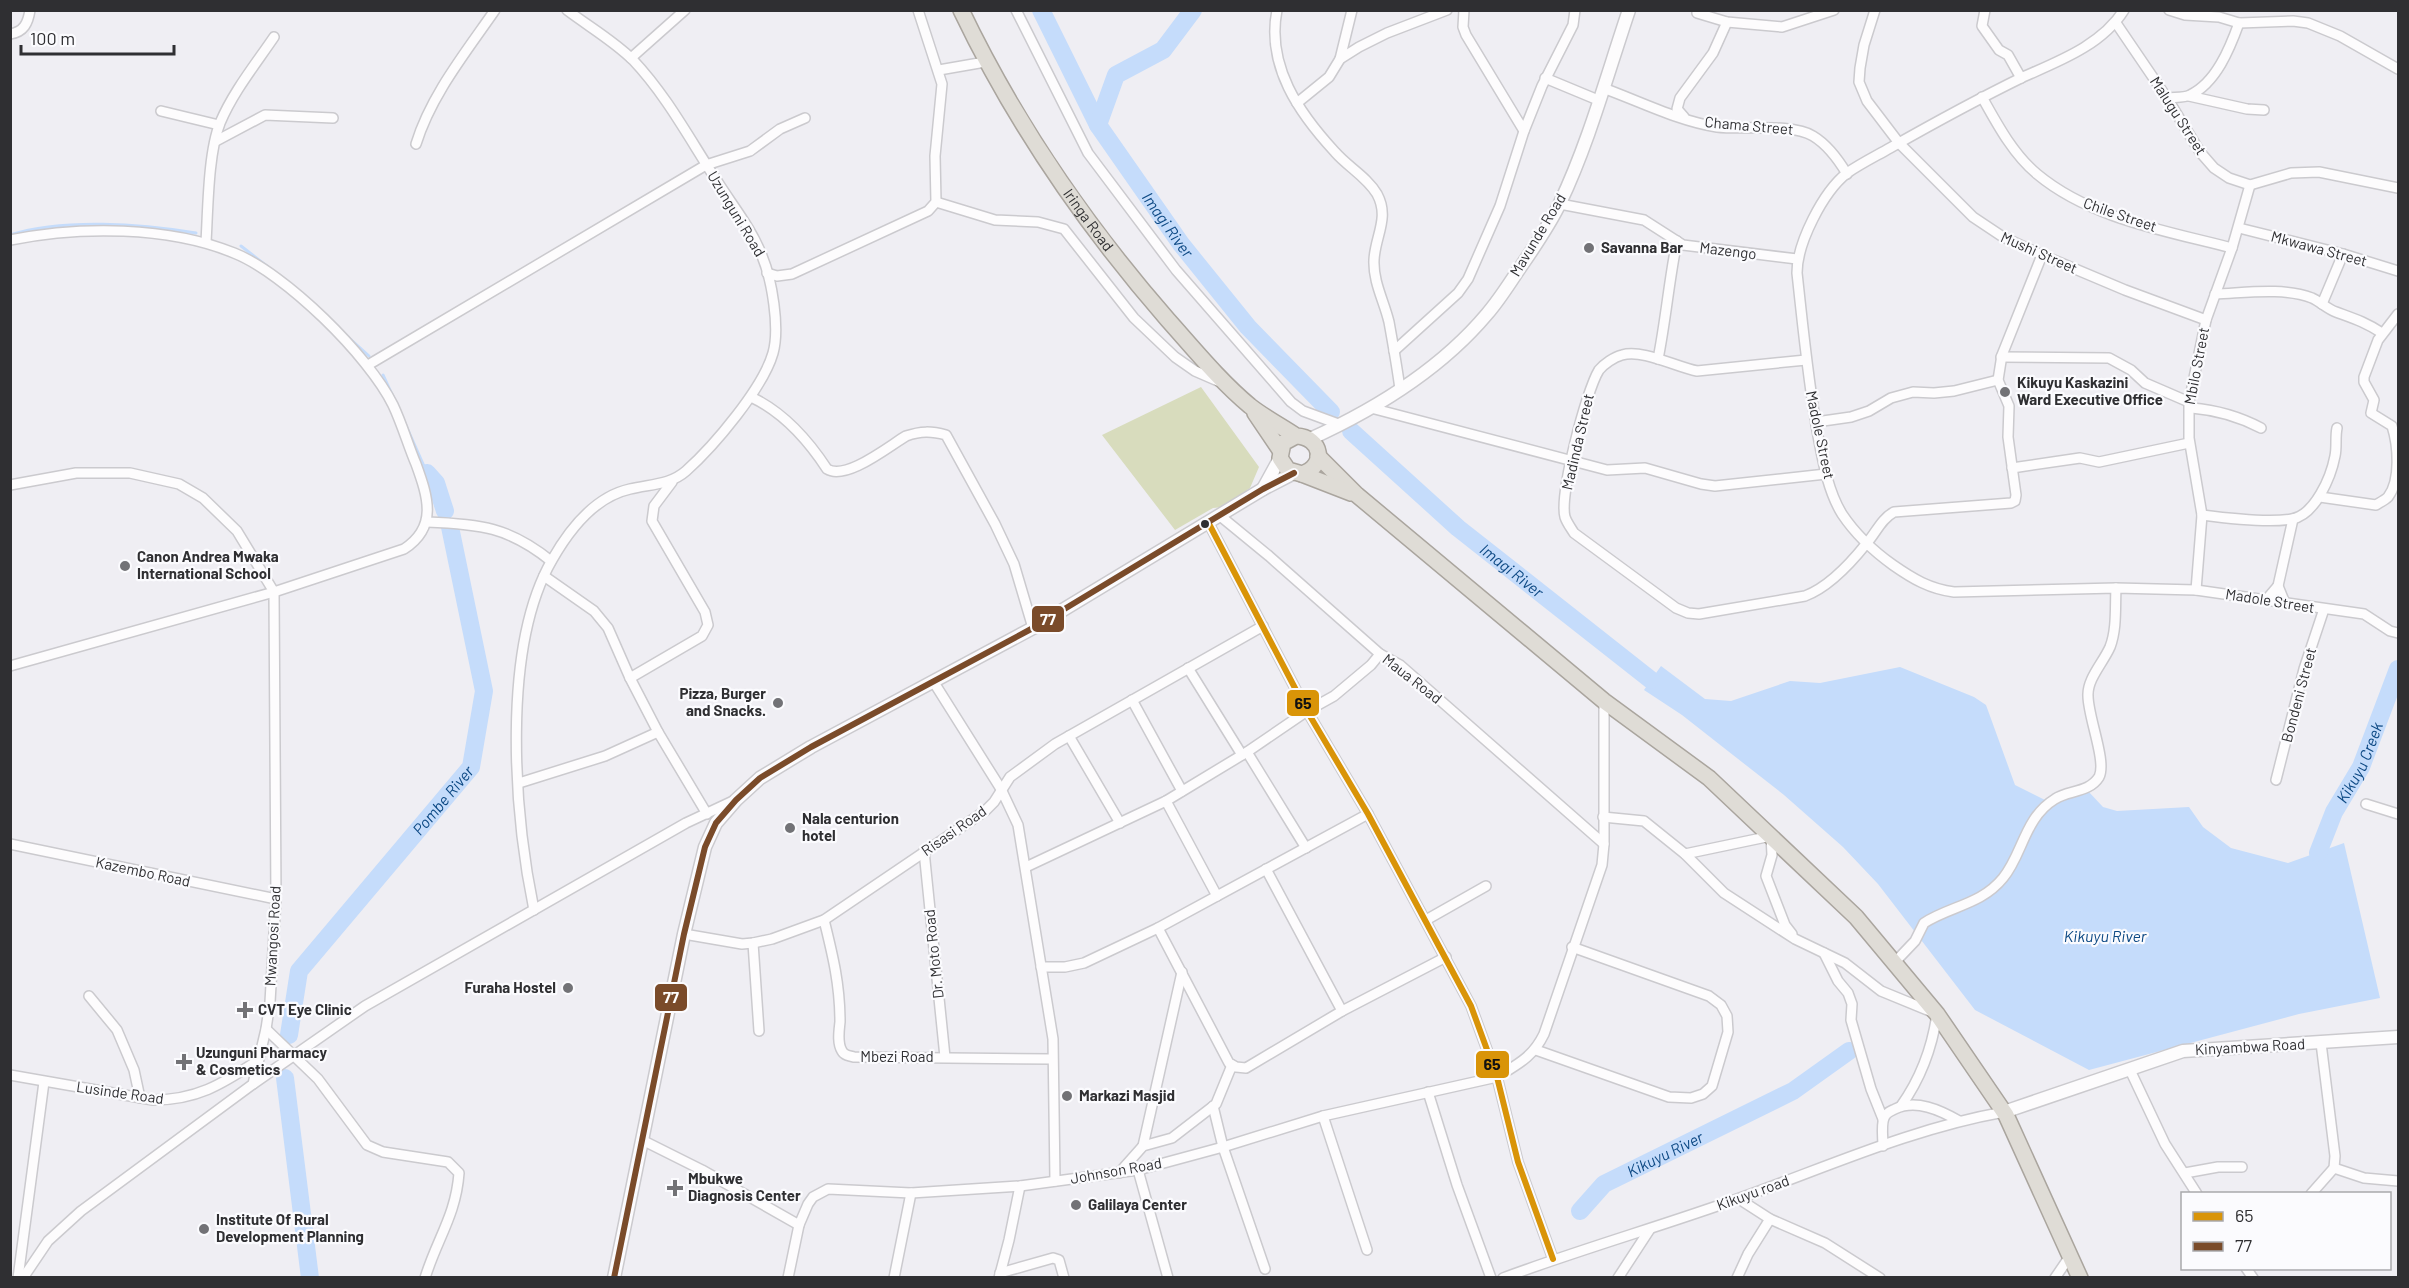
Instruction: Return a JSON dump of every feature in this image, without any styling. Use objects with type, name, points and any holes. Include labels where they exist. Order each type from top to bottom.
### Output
[{"type":"highway","name":"Iringa Road","points":[[961,10],[986,62],[1037,148],[1083,215],[1137,285],[1204,361],[1250,406]]},
{"type":"highway","points":[[1250,406],[1311,446],[1357,495],[1604,700],[1709,778],[1856,917],[1937,1014],[2004,1112],[2080,1278]]},
{"type":"highway","points":[[1250,406],[1280,454],[1282,465],[1298,474],[1357,495]]},
{"type":"highway","points":[[1280,454],[1289,438],[1311,446]]},
{"type":"highway","points":[[1298,474],[1313,468],[1311,446]]},
{"type":"street","points":[[10,34],[17,33],[27,24],[30,10]]},
{"type":"street","points":[[416,144],[420,129],[451,73],[495,10]]},
{"type":"street","name":"Uzunguni Road","points":[[567,10],[631,58],[670,104],[755,241],[767,273],[776,337],[773,354],[751,397],[696,462],[672,482],[654,506],[652,521],[705,612],[708,625],[702,636],[630,678]]},
{"type":"street","points":[[631,58],[685,10]]},
{"type":"street","points":[[767,273],[777,276],[792,274],[928,211],[936,202],[935,156],[942,84],[918,10]]},
{"type":"street","points":[[1016,10],[1088,153],[1176,270],[1291,402],[1313,415],[1341,425]]},
{"type":"street","points":[[1277,10],[1278,62],[1283,79],[1335,153],[1372,186],[1383,207],[1383,220],[1374,260],[1378,289],[1388,321],[1400,389]]},
{"type":"street","points":[[1297,102],[1329,77],[1340,60],[1352,10]]},
{"type":"street","points":[[1340,60],[1388,33],[1448,10]]},
{"type":"street","points":[[1464,10],[1463,27],[1466,35],[1524,131]]},
{"type":"street","points":[[1394,351],[1458,293],[1468,279],[1500,206],[1524,131],[1545,78],[1570,32],[1575,10]]},
{"type":"street","name":"Mavunde Road","points":[[1311,446],[1433,367],[1488,313],[1540,238],[1560,204],[1629,10]]},
{"type":"street","points":[[1697,13],[1727,22],[1782,27],[1834,10]]},
{"type":"street","name":"Mushi Street","points":[[1875,10],[1864,45],[1860,82],[1867,101],[1899,143],[1986,228],[2042,255],[2125,290],[2206,320]]},
{"type":"street","points":[[1985,10],[1982,27],[1999,50],[2008,56],[2021,78]]},
{"type":"street","name":"Madole Street","points":[[2124,10],[2116,23],[2078,50],[1982,97],[1847,174],[1822,205],[1797,259],[1806,360],[1816,422],[1826,474],[1841,512],[1866,545],[1910,577],[1941,590],[1954,592],[2116,588],[2196,590],[2364,614],[2390,631],[2398,633]]},
{"type":"street","points":[[2169,10],[2185,15],[2218,17],[2239,23],[2294,21],[2308,23],[2340,36],[2398,69]]},
{"type":"street","points":[[1686,119],[1677,109],[1680,98],[1713,53],[1727,22]]},
{"type":"street","name":"Malugu Street","points":[[2116,23],[2167,98],[2200,152],[2214,168],[2229,178],[2250,185]]},
{"type":"street","points":[[2189,96],[2202,87],[2218,68],[2234,39],[2239,23]]},
{"type":"street","points":[[206,242],[211,169],[219,125],[234,95],[274,37]]},
{"type":"street","points":[[939,70],[986,62]]},
{"type":"street","points":[[1545,78],[1598,100]]},
{"type":"street","name":"Chama Street","points":[[1603,88],[1686,119],[1716,126],[1799,130],[1813,136],[1834,153],[1847,174]]},
{"type":"street","points":[[2167,98],[2189,96],[2247,109],[2264,110]]},
{"type":"street","name":"Chile Street","points":[[1982,97],[2016,153],[2037,174],[2064,194],[2123,218],[2232,248]]},
{"type":"street","points":[[161,111],[219,125]]},
{"type":"street","points":[[216,141],[265,115],[333,118]]},
{"type":"street","points":[[368,365],[706,165],[750,151],[780,129],[805,118]]},
{"type":"street","points":[[2250,185],[2304,171],[2398,188]]},
{"type":"street","name":"Mbilo Street","points":[[2196,590],[2202,516],[2189,443],[2189,402],[2206,320],[2239,228],[2250,185]]},
{"type":"street","points":[[936,202],[995,220],[1038,222],[1064,229],[1134,318],[1150,334],[1175,357],[1196,371],[1230,386]]},
{"type":"street","name":"Mazengo","points":[[1560,204],[1644,220],[1677,241],[1692,247],[1797,259]]},
{"type":"street","name":"Mkwawa Street","points":[[2239,228],[2343,254],[2398,271]]},
{"type":"street","points":[[10,240],[78,232],[149,232],[206,242],[237,254],[270,273],[334,329],[368,365],[393,405],[419,474],[427,508],[427,522],[416,541],[404,549],[274,592],[10,666]]},
{"type":"street","points":[[1658,359],[1677,241]]},
{"type":"street","points":[[2322,304],[2343,254]]},
{"type":"street","points":[[2042,255],[2001,357],[1998,380],[2009,406],[2008,437],[2013,468],[2080,458],[2099,462],[2189,443]]},
{"type":"street","points":[[2215,294],[2286,294],[2312,298],[2334,312],[2363,321],[2382,333]]},
{"type":"street","points":[[2320,497],[2376,505],[2388,497],[2397,470],[2397,441],[2392,426],[2371,413],[2374,400],[2364,382],[2364,376],[2382,333],[2387,330],[2398,313]]},
{"type":"street","name":"Madinda Street","points":[[1806,360],[1698,371],[1658,359],[1623,354],[1600,368],[1591,387],[1571,459],[1564,506],[1565,517],[1574,533],[1676,608],[1688,613],[1700,614],[1805,596],[1819,591],[1866,545],[1887,516],[1894,512],[2011,503],[2015,501],[2016,495],[2013,468]]},
{"type":"street","points":[[2001,357],[2109,358],[2131,370],[2145,383],[2189,402],[2192,408],[2212,410],[2246,420],[2261,428]]},
{"type":"street","points":[[1816,422],[1851,417],[1869,411],[1891,398],[1913,392],[1954,391],[1998,380]]},
{"type":"street","points":[[751,397],[766,404],[799,433],[827,469],[833,473],[852,469],[916,432],[928,431],[946,435],[995,524],[1014,564],[1033,628]]},
{"type":"street","points":[[1371,408],[1607,470],[1628,471],[1645,468],[1701,484],[1715,486],[1826,474]]},
{"type":"street","points":[[2202,516],[2228,519],[2293,519],[2310,508],[2320,497],[2335,457],[2337,428]]},
{"type":"street","points":[[1263,489],[1280,454]]},
{"type":"street","points":[[10,485],[87,473],[130,473],[179,484],[203,498],[237,531],[274,592]]},
{"type":"street","points":[[614,1278],[684,934],[705,847],[716,823],[760,777],[1033,628],[1213,518],[1263,489],[1298,474]]},
{"type":"street","points":[[534,909],[523,857],[517,754],[519,681],[526,629],[544,576],[551,561],[572,530],[599,503],[628,489],[672,482]]},
{"type":"street","points":[[1213,518],[1263,626],[1307,711],[1368,814],[1472,1006],[1497,1077],[1518,1162],[1553,1260]]},
{"type":"street","name":"Maua Road","points":[[1213,518],[1269,556],[1380,654],[1400,665],[1604,844]]},
{"type":"street","points":[[2266,600],[2278,586],[2293,519]]},
{"type":"street","points":[[427,522],[474,524],[497,529],[538,550],[551,561]]},
{"type":"street","points":[[544,576],[602,619],[658,732],[707,814]]},
{"type":"street","points":[[2278,586],[2285,603]]},
{"type":"street","points":[[1895,962],[1915,941],[1924,923],[1974,901],[2001,880],[2013,863],[2026,832],[2042,810],[2055,798],[2093,784],[2099,775],[2102,764],[2094,734],[2088,694],[2090,684],[2110,647],[2114,633],[2116,588]]},
{"type":"street","name":"Mwangosi Road","points":[[253,1084],[266,1029],[276,899],[274,592]]},
{"type":"street","name":"Bondeni Street","points":[[2276,780],[2304,669],[2324,609]]},
{"type":"street","name":"Risasi Road","points":[[684,934],[742,944],[753,943],[772,939],[824,920],[985,811],[1021,767],[1069,736],[1263,626]]},
{"type":"street","points":[[1026,867],[1166,801],[1245,754],[1307,711],[1334,696],[1371,665],[1380,654]]},
{"type":"street","points":[[1188,668],[1306,848]]},
{"type":"street","points":[[933,681],[1016,817],[1053,1039],[1055,1181]]},
{"type":"street","points":[[1132,700],[1182,791]]},
{"type":"street","points":[[1497,1077],[1536,1050],[1552,1014],[1572,947],[1602,865],[1604,700]]},
{"type":"street","points":[[519,783],[605,756],[658,732]]},
{"type":"street","points":[[1069,736],[1120,823]]},
{"type":"street","points":[[23,1278],[48,1242],[81,1211],[253,1084],[365,1006],[686,823],[736,800]]},
{"type":"street","points":[[1166,801],[1217,896]]},
{"type":"street","points":[[2366,804],[2398,814]]},
{"type":"street","points":[[1041,967],[1065,967],[1084,963],[1158,928],[1368,814]]},
{"type":"street","points":[[1603,817],[1644,821],[1685,854],[1724,893],[1795,939],[1845,963],[1881,991],[1937,1014],[1930,1050],[1923,1070],[1900,1106]]},
{"type":"street","points":[[1685,854],[1771,836],[1772,855],[1766,876],[1785,925],[1795,939]]},
{"type":"street","name":"Kazembo Road","points":[[10,844],[276,899]]},
{"type":"street","name":"Dr. Moto Road","points":[[924,851],[945,1057]]},
{"type":"street","points":[[1266,869],[1342,1011]]},
{"type":"street","points":[[1426,920],[1486,886]]},
{"type":"street","name":"Mbezi Road","points":[[824,920],[838,975],[841,1050],[846,1055],[854,1057],[1052,1059]]},
{"type":"street","points":[[1158,928],[1229,1063],[1246,1068],[1342,1011],[1446,957]]},
{"type":"street","points":[[753,943],[759,1031]]},
{"type":"street","points":[[1536,1050],[1669,1097],[1691,1098],[1703,1094],[1712,1086],[1728,1032],[1727,1016],[1721,1005],[1709,996],[1572,947]]},
{"type":"street","points":[[1824,953],[1838,981],[1848,993],[1852,1005],[1851,1020],[1870,1089],[1883,1119],[1883,1146]]},
{"type":"street","points":[[1119,1173],[1143,1146],[1182,972]]},
{"type":"street","points":[[89,996],[117,1030],[134,1070],[140,1098]]},
{"type":"street","points":[[266,1029],[295,1054],[318,1079],[367,1145],[383,1152],[448,1161],[459,1173],[458,1193],[449,1224],[424,1278]]},
{"type":"street","name":"Kinyambwa Road","points":[[2004,1112],[2183,1051],[2398,1037]]},
{"type":"street","points":[[2313,1192],[2334,1167],[2335,1156],[2321,1043]]},
{"type":"street","name":"Lusinde Road","points":[[10,1075],[140,1098],[175,1100],[191,1097],[227,1081],[257,1061]]},
{"type":"street","points":[[1143,1146],[1172,1138],[1214,1106],[1232,1065]]},
{"type":"street","points":[[2130,1070],[2164,1144],[2196,1192]]},
{"type":"street","name":"Johnson Road","points":[[788,1278],[799,1225],[813,1197],[828,1189],[911,1193],[1020,1186],[1138,1170],[1323,1116],[1497,1077]]},
{"type":"street","points":[[18,1278],[44,1082]]},
{"type":"street","points":[[1428,1092],[1457,1185],[1491,1278]]},
{"type":"street","points":[[1214,1106],[1223,1147],[1265,1269]]},
{"type":"street","points":[[1883,1119],[1887,1113],[1900,1106],[1924,1106],[1943,1112],[1959,1121]]},
{"type":"street","name":"Kikuyu road","points":[[1503,1278],[1650,1229],[1883,1146],[1959,1121],[2004,1112]]},
{"type":"street","points":[[1323,1116],[1368,1250]]},
{"type":"street","points":[[642,1140],[702,1170],[799,1225]]},
{"type":"street","points":[[2185,1173],[2218,1167],[2242,1167]]},
{"type":"street","points":[[2334,1167],[2364,1178],[2398,1181]]},
{"type":"street","points":[[1138,1170],[1168,1278]]},
{"type":"street","points":[[1000,1275],[1020,1186]]},
{"type":"street","points":[[894,1278],[911,1193]]},
{"type":"street","points":[[1739,1198],[1770,1219],[1825,1244],[1880,1278]]},
{"type":"street","points":[[1737,1278],[1748,1254],[1770,1219]]},
{"type":"street","points":[[1618,1278],[1650,1229]]},
{"type":"street","points":[[2055,1278],[2070,1256]]},
{"type":"street","points":[[1000,1275],[1053,1258],[1059,1260],[1065,1278]]},
{"type":"green space","points":[[1201,387],[1259,467],[1250,488],[1223,507],[1213,508],[1175,530],[1102,435]]},
{"type":"water","name":"Kikuyu River","points":[[1661,666],[1705,699],[1731,701],[1790,681],[1820,683],[1900,667],[1974,697],[1986,705],[2015,785],[2053,804],[2088,791],[2103,807],[2117,811],[2189,807],[2203,827],[2231,848],[2288,863],[2344,843],[2380,998],[2299,1014],[2089,1070],[1975,1010],[1878,884],[1843,847],[1784,795],[1682,715],[1644,690]]},
{"type":"waterway","name":"Imagi River","points":[[1041,10],[1098,125],[1181,244],[1248,327],[1331,412]]},
{"type":"waterway","points":[[1098,125],[1116,75],[1163,50],[1193,10]]},
{"type":"waterway","points":[[10,235],[54,226],[103,224],[196,233]]},
{"type":"waterway","points":[[241,246],[268,267]]},
{"type":"waterway","points":[[348,337],[369,356]]},
{"type":"waterway","points":[[383,375],[395,401]]},
{"type":"waterway","points":[[404,421],[427,473]]},
{"type":"waterway","name":"Imagi River","points":[[1351,431],[1458,528],[1651,680]]},
{"type":"waterway","name":"Pombe River","points":[[427,473],[436,483],[445,511]]},
{"type":"waterway","name":"Pombe River","points":[[289,1035],[299,971],[471,767],[484,691],[450,527]]},
{"type":"waterway","name":"Kikuyu Creek","points":[[2318,853],[2334,812],[2361,767],[2398,669]]},
{"type":"waterway","name":"Kikuyu River","points":[[1580,1211],[1604,1184],[1793,1091],[1849,1051]]},
{"type":"waterway","name":"Pombe River","points":[[285,1078],[310,1278]]},
{"type":"transit line","name":"77","points":[[614,1278],[684,934],[705,847],[716,823],[760,778],[811,747],[1033,628],[1263,489],[1294,473]]},
{"type":"transit line","name":"65","points":[[1208,522],[1307,711],[1368,814],[1471,1006],[1497,1077],[1518,1162],[1553,1259]]},
{"type":"place","name":"Savanna Bar","points":[[1589,248]]},
{"type":"place","name":"Kikuyu Kaskazini Ward Executive Office","points":[[2005,392]]},
{"type":"place","name":"Canon Andrea Mwaka International School","points":[[125,566]]},
{"type":"place","name":"Pizza, Burger and Snacks.","points":[[778,703]]},
{"type":"place","name":"Nala centurion hotel","points":[[790,828]]},
{"type":"place","name":"Furaha Hostel","points":[[568,988]]},
{"type":"place","name":"CVT Eye Clinic","points":[[245,1010]]},
{"type":"place","name":"Uzunguni Pharmacy & Cosmetics","points":[[184,1062]]},
{"type":"place","name":"Markazi Masjid","points":[[1067,1096]]},
{"type":"place","name":"Mbukwe Diagnosis Center","points":[[675,1188]]},
{"type":"place","name":"Galilaya Center","points":[[1076,1205]]},
{"type":"place","name":"Institute Of Rural Development Planning","points":[[204,1229]]}]
